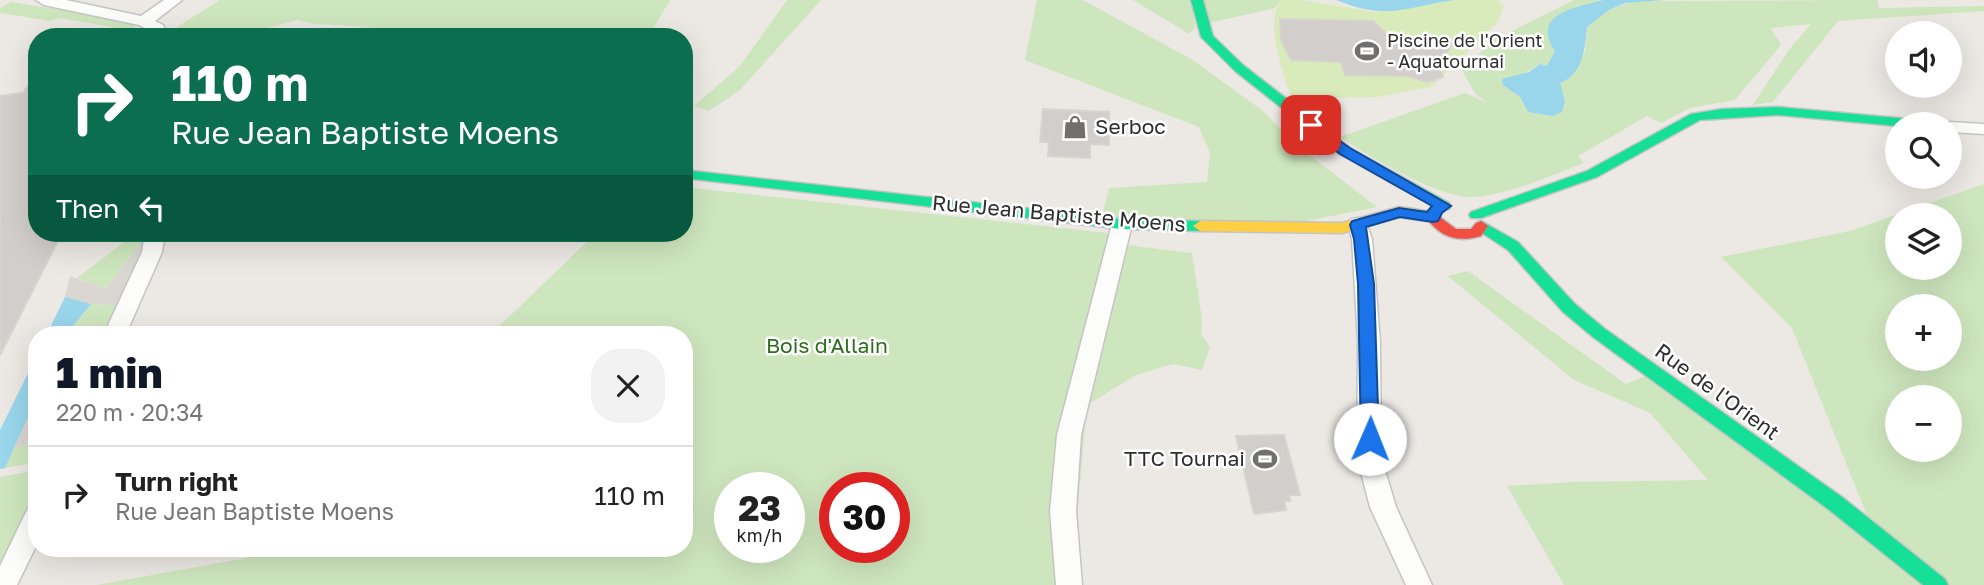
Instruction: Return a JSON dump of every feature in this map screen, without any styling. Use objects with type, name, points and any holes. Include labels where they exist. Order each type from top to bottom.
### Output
[{"type":"street","points":[[44,0],[144,21],[157,28]]},
{"type":"street","points":[[144,21],[174,0]]},
{"type":"street","name":"Rue de l'Orient","points":[[1197,0],[1208,37],[1239,68],[1345,151],[1459,213],[1513,246],[1569,309],[1599,333],[1835,503],[1938,585]]},
{"type":"street","name":"Rue Jean Baptiste Moens","points":[[693,175],[1122,224],[1312,229],[1358,225],[1399,212],[1459,213],[1592,174],[1696,117],[1711,114],[1745,110],[1885,121]]},
{"type":"street","points":[[1962,128],[1984,130]]},
{"type":"street","points":[[1069,585],[1063,510],[1069,435],[1122,224]]},
{"type":"street","points":[[1358,225],[1362,239],[1369,331],[1369,457],[1383,507],[1419,585]]},
{"type":"street","points":[[119,326],[152,252],[154,242]]},
{"type":"street","points":[[4,585],[28,535]]},
{"type":"green space","points":[[220,0],[670,0],[653,28],[354,28],[374,27],[313,24],[298,20],[267,28],[177,27]]},
{"type":"green space","points":[[787,0],[821,0],[739,91],[709,111],[694,106],[740,66]]},
{"type":"green space","points":[[1037,0],[1083,0],[1191,59],[1262,110],[1295,144],[1377,207],[1291,224],[1102,217],[1109,188],[1207,182],[1210,153],[1199,127],[1025,60]]},
{"type":"green space","points":[[1133,0],[1192,0],[1195,28],[1189,34]]},
{"type":"green space","points":[[1203,0],[1281,0],[1275,8],[1205,24]]},
{"type":"green space","points":[[1281,0],[1301,0],[1376,12],[1455,0],[1498,0],[1504,6],[1498,22],[1431,87],[1377,97],[1332,98],[1313,108],[1291,96],[1284,74],[1274,21]]},
{"type":"green space","points":[[1574,0],[1603,0],[1593,3],[1547,66],[1540,64],[1503,85],[1520,97],[1528,112],[1552,116],[1565,100],[1559,83],[1585,52],[1587,27],[1609,10],[1633,1],[1877,0],[1879,8],[1984,6],[1984,11],[1838,21],[1773,102],[1753,105],[1788,51],[1811,24],[1771,28],[1781,45],[1735,100],[1690,108],[1661,123],[1647,116],[1578,156],[1584,163],[1490,195],[1461,196],[1425,185],[1387,166],[1340,137],[1465,93],[1486,102],[1474,92],[1462,70],[1494,40]]},
{"type":"green space","points":[[11,2],[126,20],[137,28],[113,28],[59,18],[50,21],[0,13],[0,8]]},
{"type":"green space","points":[[1984,184],[1984,585],[1949,585],[1868,518],[1792,328],[1721,257],[1850,231],[1885,219],[1885,280],[1962,280],[1962,203],[1930,203]]},
{"type":"green space","name":"Bois d'Allain","points":[[693,188],[1108,233],[1111,240],[1119,244],[1192,253],[1202,319],[1201,334],[1210,347],[1202,370],[1173,364],[1136,375],[1087,405],[1071,585],[97,585],[252,557],[693,557],[693,326],[499,326],[587,242],[693,242]]},
{"type":"green space","points":[[124,242],[141,242],[106,289],[77,278]]},
{"type":"green space","points":[[1468,271],[1626,384],[1648,375],[1929,585],[1564,585],[1507,486],[1708,480],[1650,413],[1574,380],[1448,276]]},
{"type":"green space","points":[[91,304],[118,305],[109,326],[73,326]]},
{"type":"green space","points":[[28,445],[28,464],[5,468],[14,448]]},
{"type":"green space","points":[[28,472],[28,511],[5,563],[0,564],[0,477]]},
{"type":"shaded area","points":[[141,242],[161,242],[125,326],[108,326],[117,305],[91,304],[65,297],[70,276],[106,289]]},
{"type":"shaded area","points":[[28,417],[28,445],[14,448]]},
{"type":"water","points":[[1336,0],[1455,0],[1383,11],[1369,10]]},
{"type":"water","points":[[1603,0],[1664,0],[1625,3],[1609,10],[1587,27],[1584,52],[1578,67],[1574,74],[1560,83],[1565,101],[1562,112],[1552,116],[1528,112],[1520,97],[1503,85],[1502,79],[1529,72],[1540,64],[1547,66],[1555,51],[1548,28],[1552,20],[1570,9]]},
{"type":"water","points":[[65,297],[91,304],[73,326],[51,326]]},
{"type":"water","points":[[28,373],[28,417],[5,468],[0,469],[0,430]]},
{"type":"building","name":"Piscine de l'Orient - Aquatournai","points":[[1280,19],[1373,21],[1387,34],[1416,37],[1425,34],[1454,42],[1438,66],[1443,77],[1428,82],[1407,76],[1345,75],[1341,62],[1291,60],[1281,40]]},
{"type":"building","points":[[28,86],[28,242],[57,242],[0,355],[0,96],[23,93]]},
{"type":"building","name":"Serboc","points":[[1043,109],[1109,112],[1109,145],[1090,144],[1090,158],[1048,156],[1049,142],[1040,142]]},
{"type":"building","name":"TTC Tournai","points":[[1284,435],[1300,495],[1289,495],[1290,501],[1284,501],[1286,510],[1254,514],[1236,436]]},
{"type":"traffic: fast","points":[[1197,0],[1207,37],[1239,68],[1345,151],[1444,206]]},
{"type":"traffic: fast","points":[[1476,215],[1592,174],[1696,117],[1778,111],[1885,121]]},
{"type":"traffic: fast","points":[[693,175],[1122,224],[1200,226]]},
{"type":"traffic: fast","points":[[1481,226],[1513,246],[1569,308],[1599,333],[1835,503],[1938,585]]},
{"type":"traffic: slow","points":[[1200,226],[1342,228],[1399,212],[1433,217]]},
{"type":"traffic: jam","points":[[1433,217],[1441,227],[1457,234],[1476,233],[1481,226]]},
{"type":"place","name":"Piscine de l'Orient - Aquatournai","points":[[1367,51]]},
{"type":"place","name":"Serboc","points":[[1075,127]]},
{"type":"place","name":"TTC Tournai","points":[[1265,459]]},
{"type":"route","points":[[1311,125],[1345,151],[1444,206],[1435,210],[1433,217],[1399,212],[1358,225],[1366,284],[1370,439]]}]
